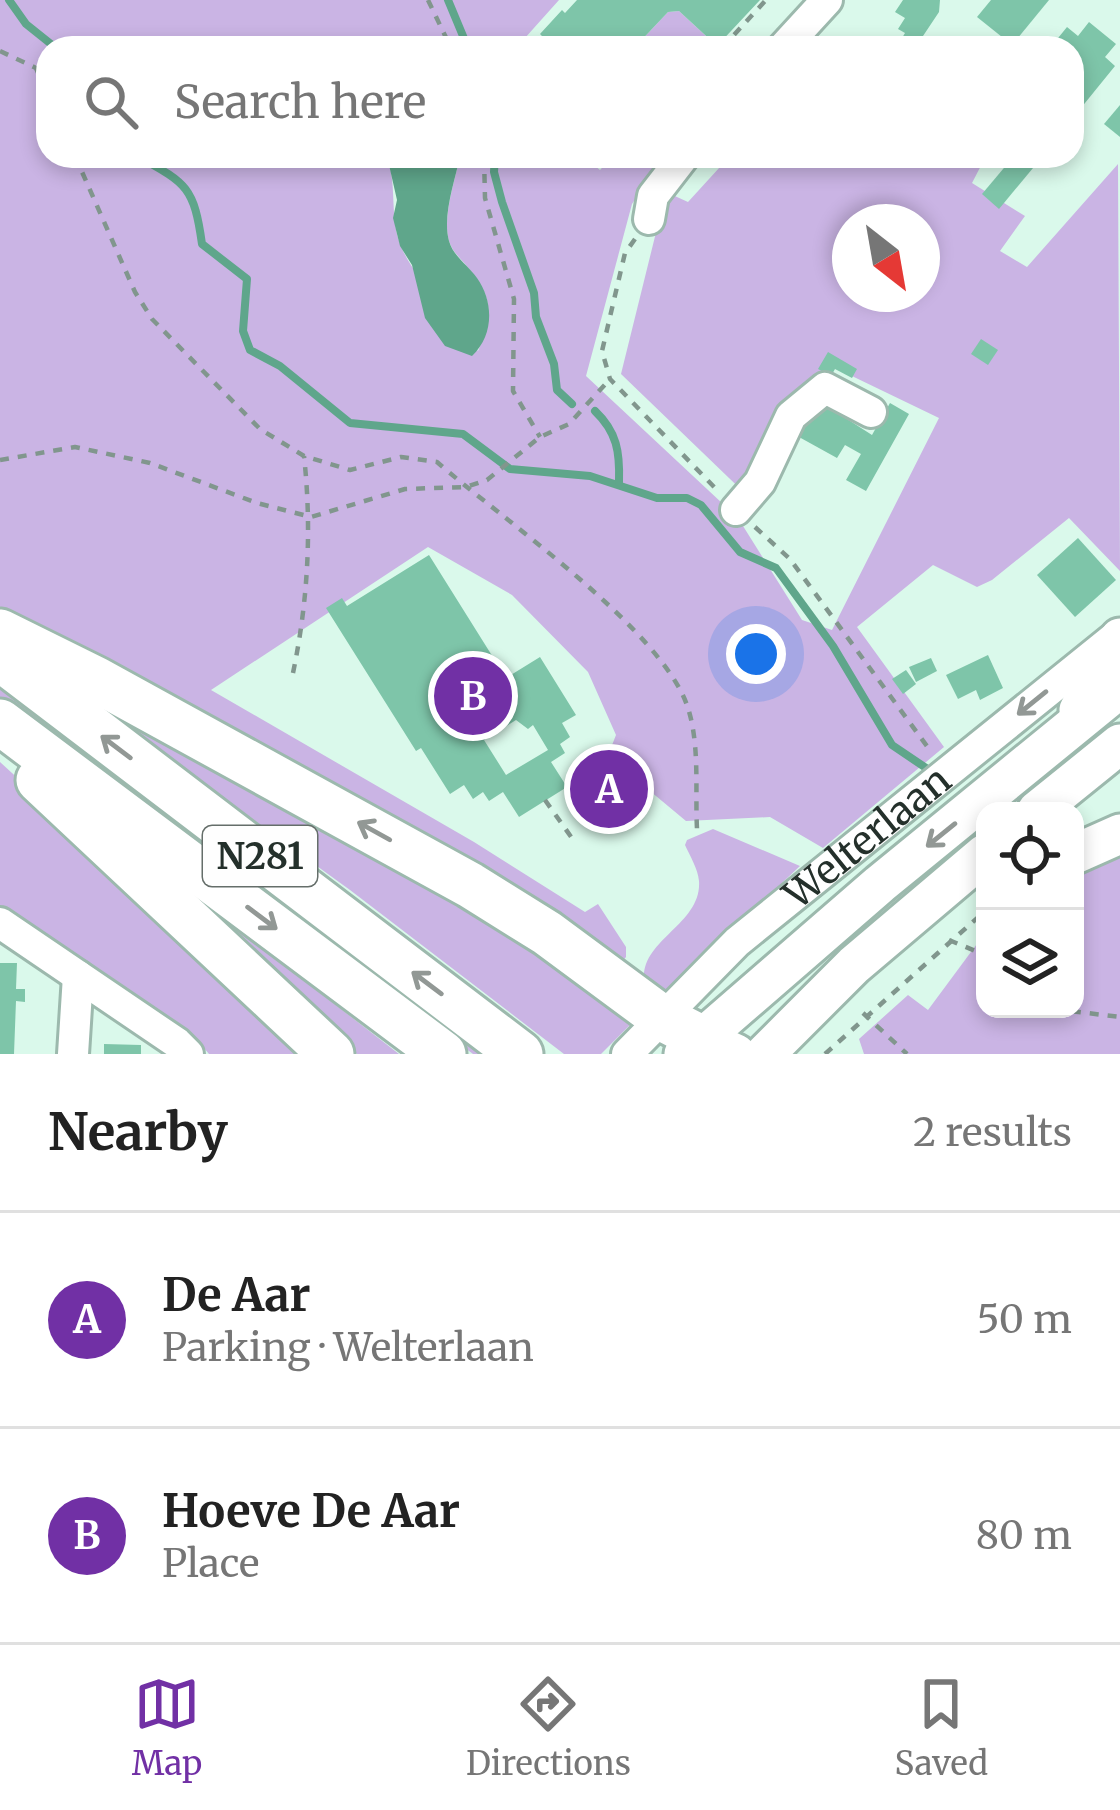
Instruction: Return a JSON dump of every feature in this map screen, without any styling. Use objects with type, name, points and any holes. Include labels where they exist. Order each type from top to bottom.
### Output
[{"type":"highway","name":"N281","points":[[0,632],[97,680],[470,885],[696,1041]]},
{"type":"highway","name":"N281","points":[[0,658],[520,1054]]},
{"type":"highway","name":"N281","points":[[0,722],[443,1054]]},
{"type":"highway","name":"N281","points":[[0,739],[68,810],[331,1054]]},
{"type":"main road","points":[[1065,736],[1120,636]]},
{"type":"main road","name":"Welterlaan","points":[[696,1041],[1120,688]]},
{"type":"main road","points":[[1048,802],[1117,748]]},
{"type":"main road","points":[[1084,850],[1120,834]]},
{"type":"main road","points":[[765,1054],[897,926],[976,861]]},
{"type":"main road","points":[[897,926],[976,895]]},
{"type":"street","points":[[794,36],[827,0]]},
{"type":"street","points":[[649,219],[653,196],[675,168]]},
{"type":"street","points":[[736,510],[760,482],[791,416],[825,388],[871,412]]},
{"type":"street","name":"Welterlaan","points":[[627,1054],[696,1041],[737,942],[1120,636]]},
{"type":"street","points":[[0,923],[182,1048]]},
{"type":"street","points":[[73,1054],[78,976]]},
{"type":"path","points":[[428,0],[445,36]]},
{"type":"path","points":[[733,36],[766,0]]},
{"type":"path","points":[[0,51],[36,68]]},
{"type":"path","points":[[80,168],[152,320],[260,429],[304,456],[350,470],[401,457],[437,462],[626,620],[660,660],[686,702],[694,733],[698,829]]},
{"type":"path","points":[[484,168],[484,198],[514,298],[513,392],[540,437]]},
{"type":"path","points":[[649,219],[625,253],[602,351],[610,379],[790,559],[944,774]]},
{"type":"path","points":[[0,460],[75,447],[150,463],[257,503],[311,517],[405,489],[466,487],[496,472],[540,437],[569,424],[610,379]]},
{"type":"path","points":[[293,674],[302,630],[311,517],[304,456]]},
{"type":"path","points":[[545,800],[574,841]]},
{"type":"path","points":[[825,1054],[976,918]]},
{"type":"path","points":[[949,940],[976,951]]},
{"type":"path","points":[[1084,1013],[1120,1017]]},
{"type":"shaded area","points":[[0,0],[559,0],[527,36],[36,36],[36,168],[390,168],[396,230],[405,255],[478,351],[487,326],[486,296],[452,248],[447,231],[457,168],[656,168],[632,204],[586,376],[738,518],[802,620],[832,630],[939,418],[827,364],[756,504],[621,374],[666,192],[688,202],[719,168],[980,168],[972,183],[1025,216],[1000,251],[1027,267],[1118,164],[1120,571],[1069,518],[977,587],[933,565],[857,627],[944,747],[823,848],[770,817],[686,821],[644,786],[603,768],[616,735],[588,672],[512,595],[428,547],[211,690],[585,912],[598,904],[626,947],[621,963],[0,610]]},
{"type":"shaded area","points":[[679,11],[706,36],[645,36],[668,12]]},
{"type":"shaded area","points":[[390,168],[457,168],[448,210],[449,241],[483,287],[489,308],[488,328],[472,356],[445,346],[425,318],[412,265],[400,246],[393,218],[397,200]]},
{"type":"shaded area","points":[[0,637],[199,742],[640,1015],[601,1054],[564,1054],[350,890]]},
{"type":"shaded area","points":[[0,683],[490,1054],[473,1054],[0,697]]},
{"type":"shaded area","points":[[0,762],[318,1054],[209,1054],[194,1036],[0,910]]},
{"type":"shaded area","points":[[713,829],[800,866],[658,1000],[644,979],[646,965],[697,896],[698,876],[687,840]]},
{"type":"shaded area","points":[[1120,850],[1120,1054],[864,1054],[859,1039],[908,995],[928,1010],[976,945],[976,1018],[1084,1018],[1084,868]]},
{"type":"shaded area","points":[[198,898],[399,1054],[357,1054]]},
{"type":"building","points":[[577,0],[760,0],[726,36],[706,36],[679,11],[668,12],[645,36],[540,34],[562,10],[565,13]]},
{"type":"building","points":[[903,0],[940,0],[939,12],[923,36],[903,36],[898,29],[905,18],[895,12]]},
{"type":"building","points":[[991,0],[1049,0],[1019,36],[1001,36],[977,17]]},
{"type":"building","points":[[1089,22],[1116,44],[1105,57],[1115,66],[1084,104],[1084,36],[1078,36]]},
{"type":"building","points":[[1120,105],[1120,137],[1104,124]]},
{"type":"building","points":[[1004,168],[1033,168],[999,209],[982,194]]},
{"type":"building","points":[[981,339],[998,350],[988,365],[971,354]]},
{"type":"building","points":[[828,352],[857,369],[852,378],[835,369],[831,376],[818,369]]},
{"type":"building","points":[[819,401],[872,435],[890,403],[909,414],[866,491],[846,480],[861,454],[845,445],[837,458],[799,437]]},
{"type":"building","points":[[1078,538],[1116,580],[1075,617],[1037,575]]},
{"type":"building","points":[[429,555],[506,678],[540,657],[576,715],[562,723],[570,737],[560,744],[565,753],[551,762],[567,787],[519,817],[503,792],[489,801],[483,792],[473,799],[464,785],[450,794],[421,748],[416,751],[326,608],[342,598],[347,606]],"holes":[[[516,720],[528,729],[533,725],[548,750],[506,775],[484,740]]]},
{"type":"building","points":[[988,655],[1003,688],[980,700],[976,690],[958,699],[946,675]]},
{"type":"building","points":[[931,658],[937,671],[916,682],[909,667]]},
{"type":"building","points":[[906,670],[916,684],[903,694],[892,679]]},
{"type":"building","points":[[0,963],[17,963],[16,989],[25,989],[25,1002],[16,1001],[14,1054],[0,1054]]},
{"type":"building","points":[[104,1044],[141,1045],[141,1054],[104,1054]]},
{"type":"waterway","points":[[9,0],[41,36]]},
{"type":"waterway","points":[[448,0],[463,36]]},
{"type":"waterway","points":[[158,168],[177,180],[191,198],[202,244],[247,279],[243,331],[250,350],[280,366],[350,423],[463,434],[510,469],[590,476],[657,498],[687,498],[701,505],[740,552],[776,568],[833,646],[892,745],[929,770]]},
{"type":"waterway","points":[[494,168],[534,293],[557,390],[572,404]]},
{"type":"waterway","points":[[595,411],[616,443],[619,482]]},
{"type":"place","name":"Hoeve De Aar","points":[[473,696]]},
{"type":"place","name":"De Aar","points":[[609,789]]}]
